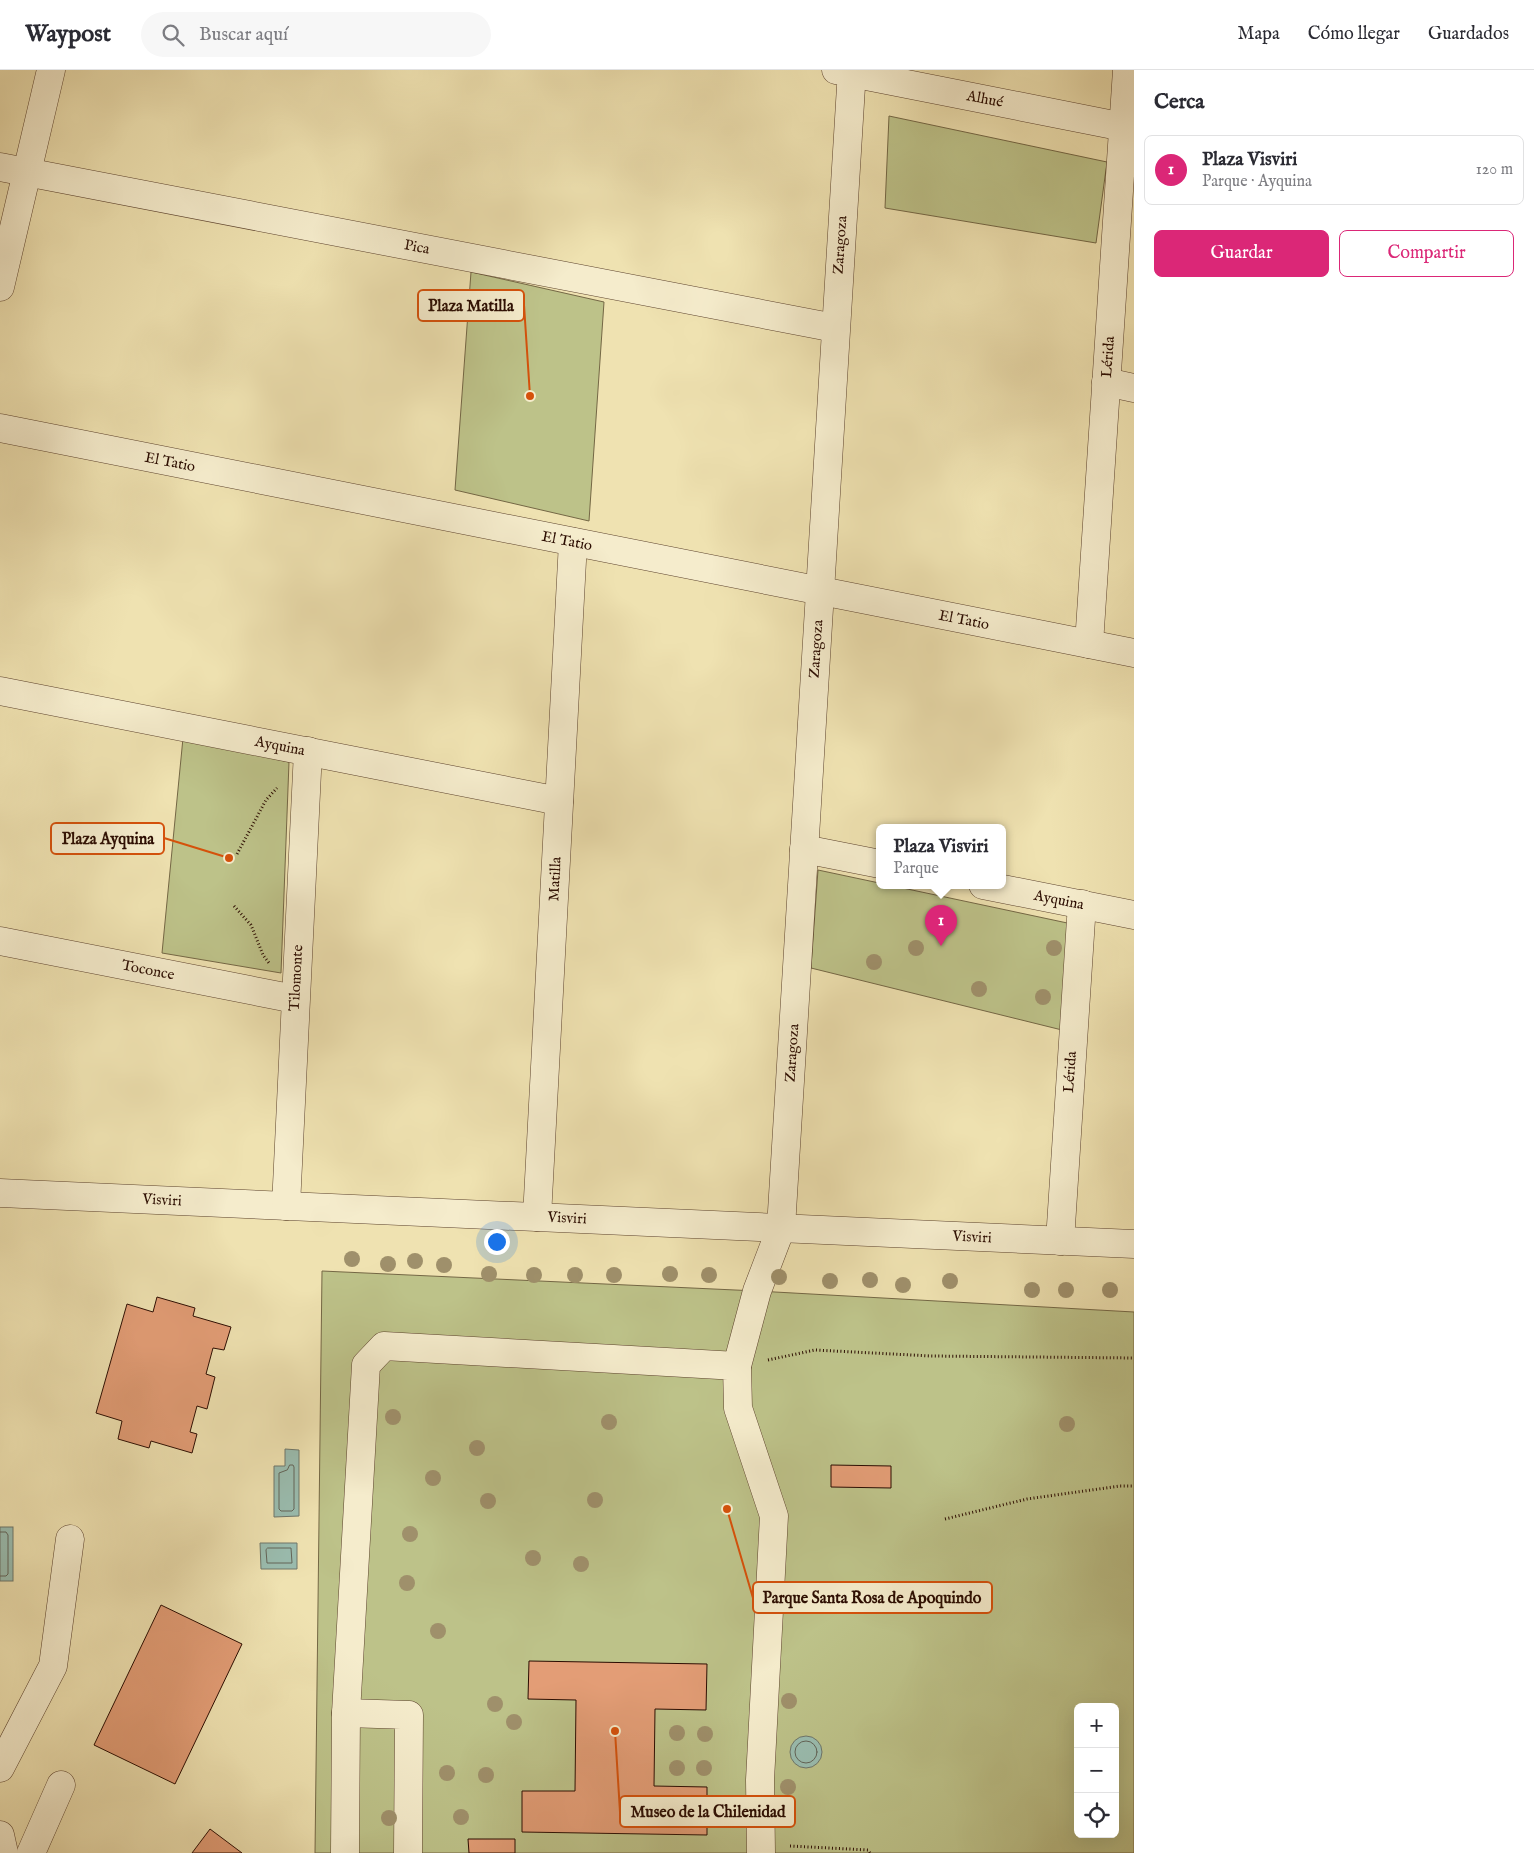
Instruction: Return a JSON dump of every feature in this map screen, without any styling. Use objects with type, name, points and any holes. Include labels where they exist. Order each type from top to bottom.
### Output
[{"type":"street","points":[[0,287],[51,70]]},
{"type":"street","name":"Lérida","points":[[1089,644],[1106,382],[1129,128],[1127,70]]},
{"type":"street","name":"Alhué","points":[[846,71],[1129,128]]},
{"type":"street","name":"Zaragoza","points":[[761,1849],[760,1780],[774,1516],[738,1408],[737,1366],[757,1292],[781,1228],[835,328],[846,71]]},
{"type":"street","name":"Pica","points":[[0,167],[835,328]]},
{"type":"street","points":[[1106,382],[1134,388]]},
{"type":"street","name":"El Tatio","points":[[0,428],[1134,653]]},
{"type":"street","name":"Matilla","points":[[537,1217],[573,542]]},
{"type":"street","name":"Ayquina","points":[[0,691],[559,801]]},
{"type":"street","name":"Tilomonte","points":[[286,1206],[308,751]]},
{"type":"street","points":[[804,849],[876,863]]},
{"type":"street","name":"Ayquina","points":[[1004,889],[1134,915]]},
{"type":"street","name":"Lérida","points":[[1060,1241],[1082,904]]},
{"type":"street","name":"Toconce","points":[[0,941],[295,999]]},
{"type":"street","name":"Visviri","points":[[0,1193],[1134,1244]]},
{"type":"street","points":[[345,1853],[346,1713],[366,1365],[384,1346],[737,1366]]},
{"type":"street","points":[[0,1768],[53,1666],[70,1539]]},
{"type":"street","points":[[346,1713],[409,1715],[408,1853]]},
{"type":"street","points":[[31,1853],[61,1785]]},
{"type":"street","points":[[0,1835],[4,1853]]},
{"type":"path","points":[[237,854],[266,800],[278,786]]},
{"type":"path","points":[[234,906],[251,925],[263,954],[295,999]]},
{"type":"path","points":[[737,1366],[815,1350],[931,1356],[1134,1358]]},
{"type":"path","points":[[945,1519],[1027,1499],[1120,1486],[1134,1486]]},
{"type":"path","points":[[761,1849],[868,1850],[870,1853]]},
{"type":"green space","points":[[889,116],[1107,162],[1096,243],[885,208]]},
{"type":"green space","points":[[471,272],[604,302],[589,521],[455,490]]},
{"type":"green space","points":[[183,738],[289,762],[281,973],[162,953]]},
{"type":"green space","points":[[818,870],[876,882],[876,889],[907,889],[1072,924],[1062,1030],[811,968]]},
{"type":"green space","points":[[322,1271],[757,1291],[1134,1312],[1134,1853],[315,1853]]},
{"type":"water","points":[[285,1449],[299,1450],[299,1516],[274,1517],[274,1466],[285,1466]]},
{"type":"water","points":[[0,1527],[13,1527],[13,1581],[0,1581]]},
{"type":"water","points":[[260,1543],[297,1543],[297,1569],[261,1569]]},
{"type":"water","points":[[806,1736],[812,1737],[817,1741],[821,1746],[821,1758],[817,1763],[812,1767],[806,1768],[800,1767],[795,1763],[791,1758],[790,1752],[791,1746],[795,1741],[800,1737]]},
{"type":"building","points":[[157,1297],[195,1308],[193,1316],[231,1327],[224,1350],[213,1348],[206,1374],[215,1377],[207,1409],[197,1406],[190,1432],[197,1434],[192,1453],[151,1441],[149,1448],[118,1439],[122,1421],[96,1413],[127,1304],[153,1312]]},
{"type":"building","points":[[831,1465],[891,1466],[891,1488],[831,1487]]},
{"type":"building","points":[[161,1605],[242,1644],[175,1784],[94,1745]]},
{"type":"building","points":[[529,1661],[707,1664],[706,1710],[655,1709],[654,1786],[707,1787],[707,1835],[522,1832],[522,1791],[575,1791],[576,1700],[528,1699]]},
{"type":"building","points":[[210,1829],[242,1853],[192,1853]]},
{"type":"building","points":[[468,1839],[515,1839],[515,1853],[469,1853]]},
{"type":"place","name":"Plaza Matilla","points":[[530,396]]},
{"type":"place","name":"Plaza Ayquina","points":[[229,858]]},
{"type":"place","name":"Plaza Visviri","points":[[941,946]]},
{"type":"place","name":"Parque Santa Rosa de Apoquindo","points":[[727,1509]]},
{"type":"place","name":"Museo de la Chilenidad","points":[[615,1731]]}]
